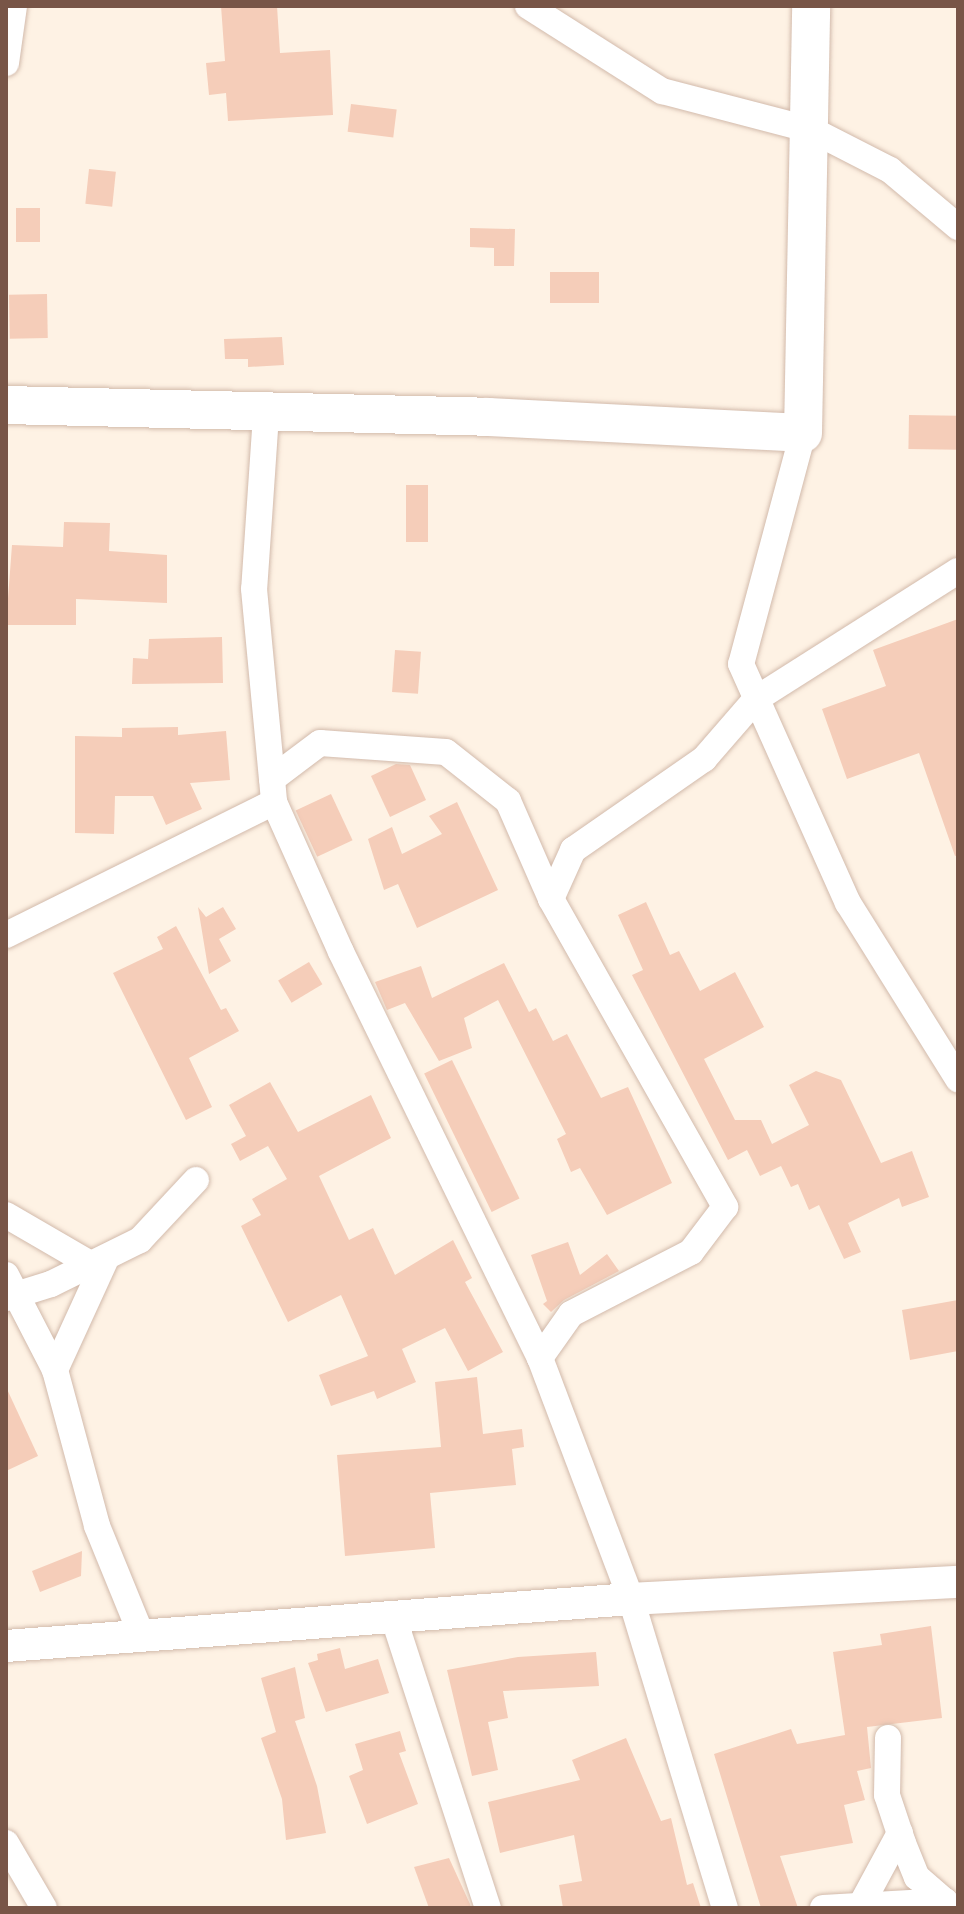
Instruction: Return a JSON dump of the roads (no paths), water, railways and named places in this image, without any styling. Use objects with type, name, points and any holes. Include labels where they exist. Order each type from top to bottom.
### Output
[{"type":"main road","points":[[6,405],[266,415],[488,417],[803,433],[812,130],[811,6]]},
{"type":"street","points":[[6,63],[14,6]]},
{"type":"street","points":[[528,6],[662,91],[812,130],[890,170],[958,227]]},
{"type":"street","points":[[266,415],[254,589],[273,791],[341,952],[540,1358],[631,1599],[725,1908]]},
{"type":"street","points":[[803,433],[741,664],[848,903],[958,1079]]},
{"type":"street","points":[[551,899],[573,850],[704,759],[756,699],[958,571]]},
{"type":"street","points":[[6,935],[273,791],[320,743],[446,752],[508,801],[551,899],[725,1207],[691,1252],[571,1314],[540,1358]]},
{"type":"street","points":[[142,1636],[97,1526],[55,1370],[10,1289],[99,1263],[140,1240],[196,1180]]},
{"type":"street","points":[[6,1215],[99,1263]]},
{"type":"street","points":[[55,1370],[99,1263]]},
{"type":"street","points":[[6,1646],[631,1599],[958,1582]]},
{"type":"street","points":[[394,1619],[488,1908]]},
{"type":"street","points":[[888,1738],[887,1795],[900,1833],[917,1877],[946,1905]]},
{"type":"street","points":[[861,1905],[900,1833]]},
{"type":"street","points":[[6,1843],[44,1908]]},
{"type":"street","points":[[823,1908],[946,1905]]}]
